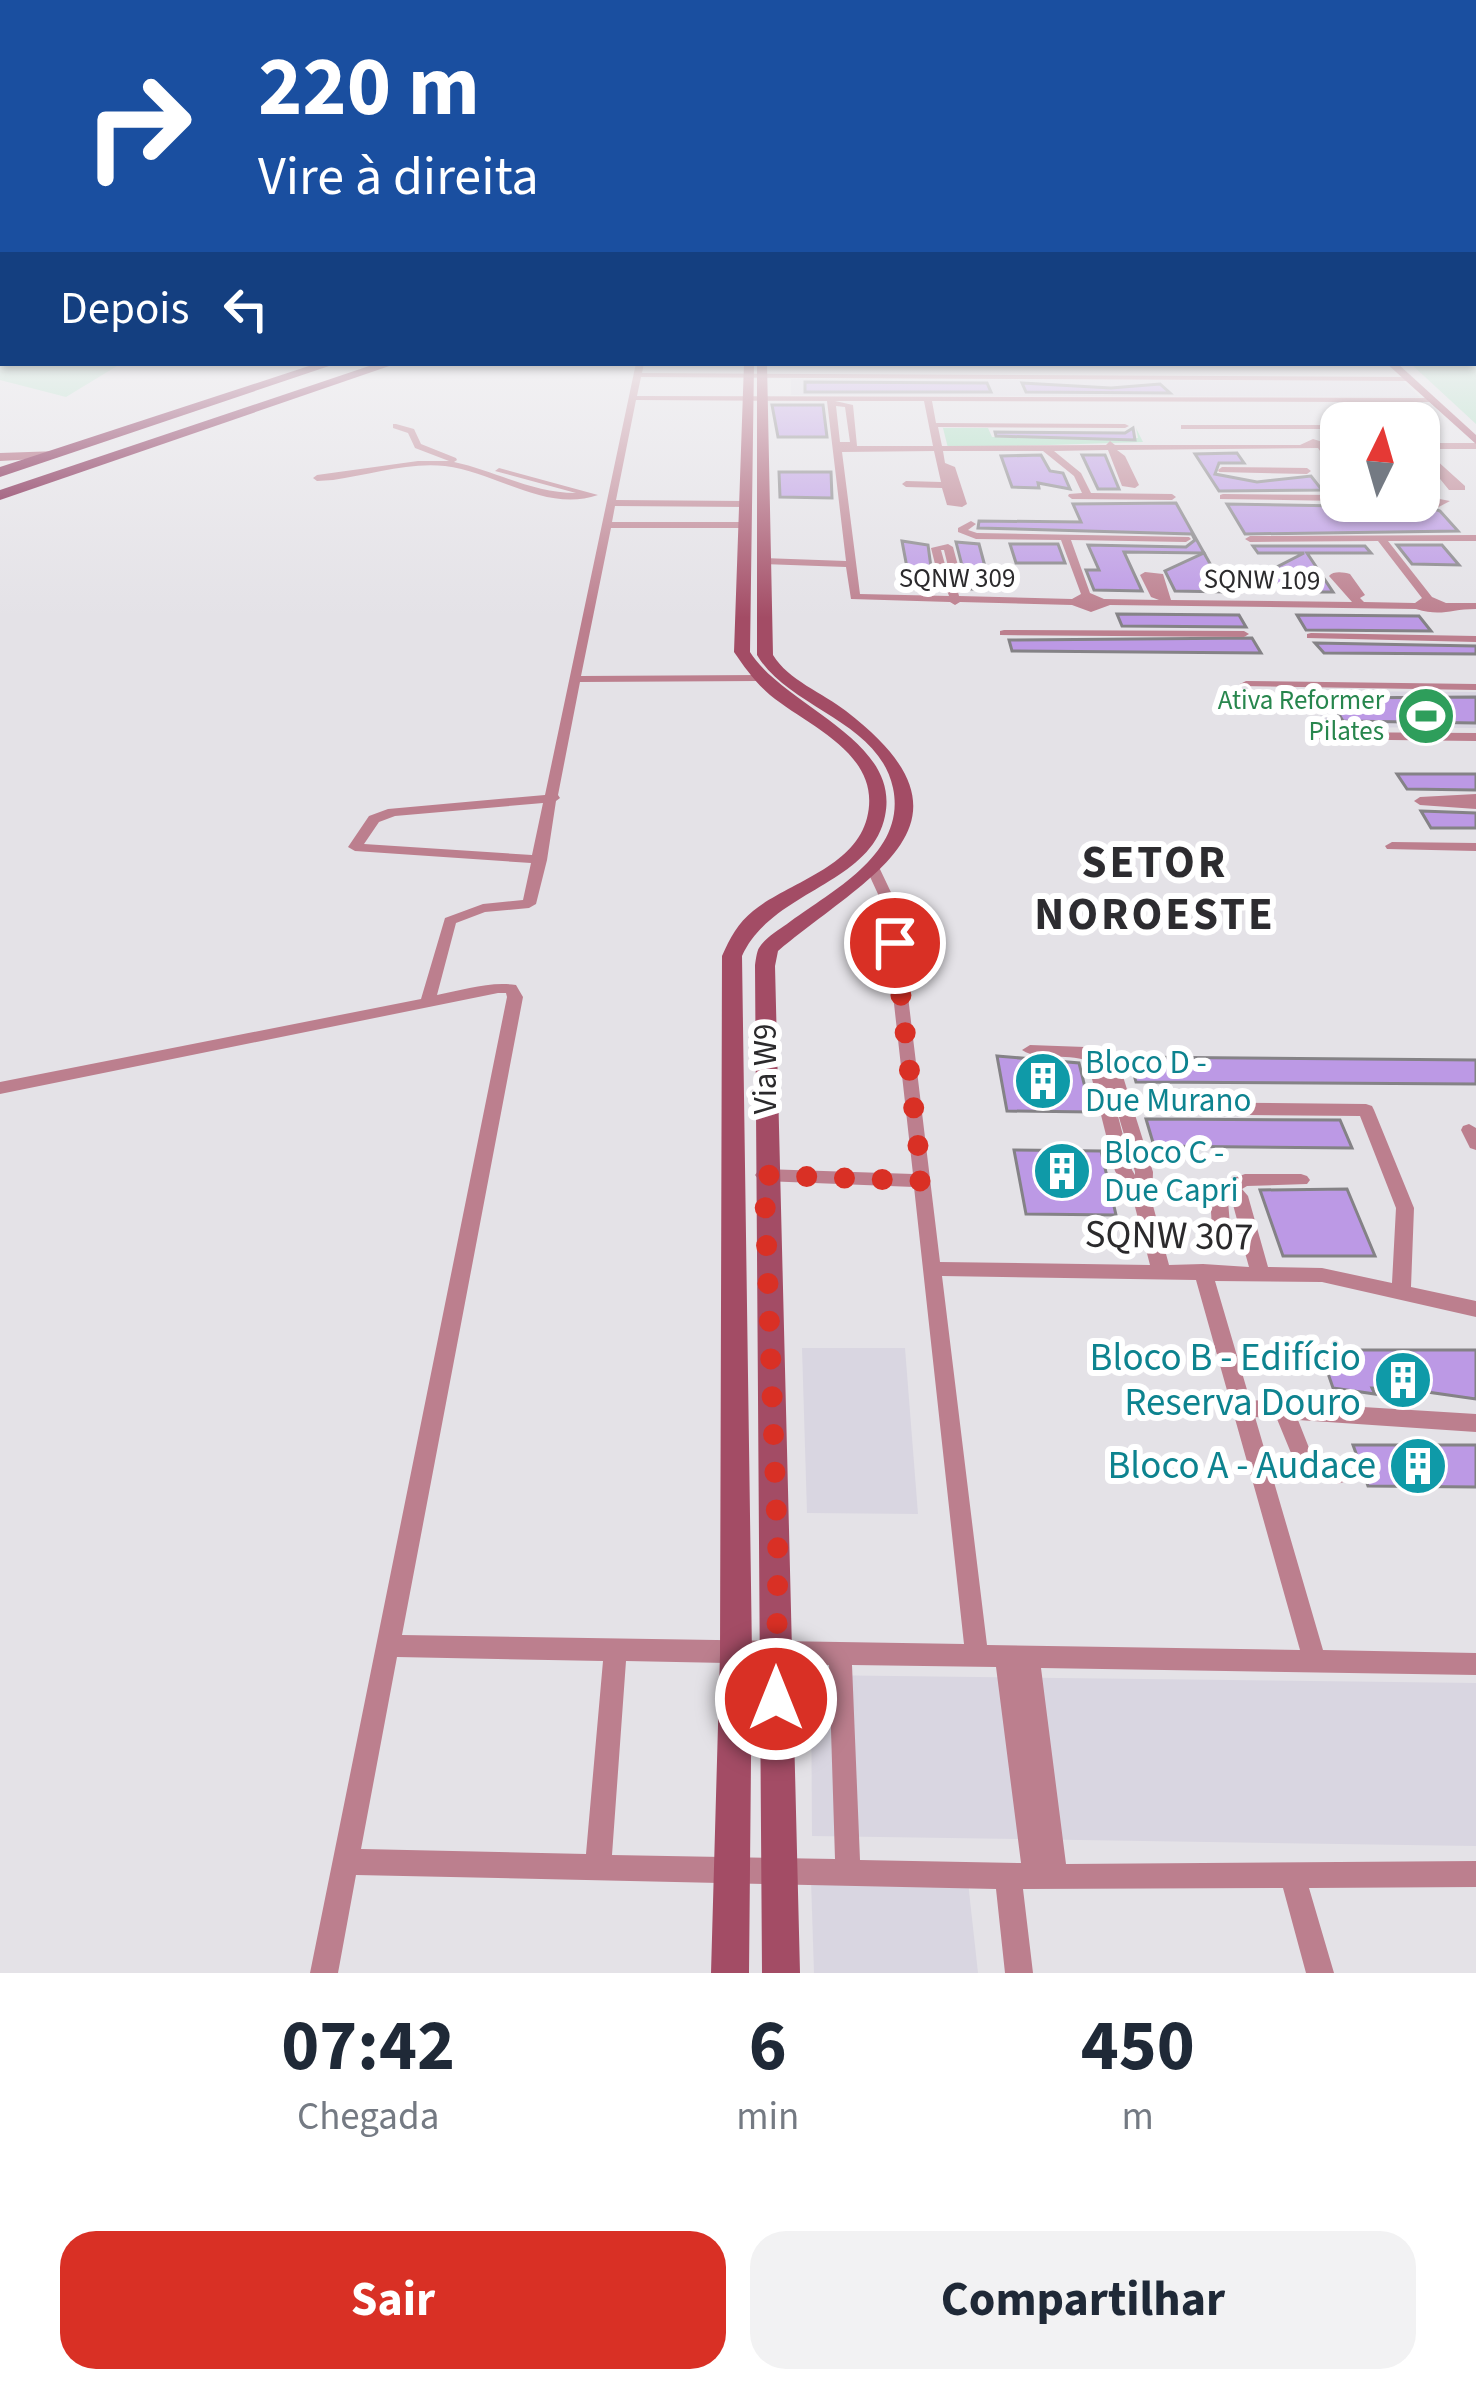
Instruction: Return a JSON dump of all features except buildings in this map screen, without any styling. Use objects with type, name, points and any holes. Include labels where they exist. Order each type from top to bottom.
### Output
[{"type":"highway","points":[[0,472],[118,433]]},
{"type":"highway","points":[[0,495],[183,433]]},
{"type":"street","points":[[412,433],[418,446],[447,458],[613,501],[745,504]]},
{"type":"street","points":[[428,1000],[450,921],[483,908],[530,904],[626,433]]},
{"type":"street","name":"Via W9","points":[[746,433],[745,525],[765,655],[774,670],[876,742],[897,769],[906,798],[904,823],[873,868],[768,949],[764,1175],[778,1556],[775,1655],[781,1973]]},
{"type":"street","name":"Via W9","points":[[730,1973],[736,1655],[732,956],[736,940],[770,909],[844,862],[863,839],[876,810],[871,773],[858,754],[760,678],[742,652],[754,562],[760,433]]},
{"type":"street","name":"SQNW 309","points":[[837,433],[842,513],[860,600],[954,596],[1074,602]]},
{"type":"street","points":[[837,447],[854,445],[852,433]]},
{"type":"street","points":[[936,433],[945,465]]},
{"type":"street","points":[[1307,433],[1320,448]]},
{"type":"street","points":[[1440,448],[1476,443]]},
{"type":"street","points":[[1076,451],[1320,444]]},
{"type":"street","points":[[1247,445],[1264,471]]},
{"type":"street","points":[[837,447],[1140,452]]},
{"type":"street","points":[[1044,447],[1078,475],[1088,496]]},
{"type":"street","points":[[0,457],[54,454]]},
{"type":"street","points":[[317,478],[448,464],[490,473],[537,496],[594,495]]},
{"type":"street","points":[[945,465],[951,467],[963,503],[950,503],[940,467],[945,465]]},
{"type":"street","points":[[1222,470],[1307,471]]},
{"type":"street","points":[[906,484],[945,485]]},
{"type":"street","points":[[1072,496],[1172,497]]},
{"type":"street","points":[[1223,497],[1320,498]]},
{"type":"street","points":[[971,524],[961,530],[976,536],[1186,539]]},
{"type":"street","points":[[609,525],[745,525]]},
{"type":"street","points":[[1064,537],[1086,595]]},
{"type":"street","points":[[1381,539],[1250,539],[1476,538]]},
{"type":"street","points":[[1381,539],[1422,603],[1442,609],[1476,606]]},
{"type":"street","points":[[754,562],[850,564]]},
{"type":"street","points":[[1074,602],[1086,595],[1106,602]]},
{"type":"street","points":[[1074,602],[1092,609],[1106,602]]},
{"type":"street","name":"SQNW 109","points":[[1106,602],[1422,603]]},
{"type":"street","points":[[1092,609],[1100,633]]},
{"type":"street","points":[[1442,609],[1457,638]]},
{"type":"street","points":[[1004,633],[1100,633],[1244,634],[1004,633]]},
{"type":"street","points":[[1311,636],[1476,639]]},
{"type":"street","points":[[576,679],[760,678]]},
{"type":"street","points":[[1246,683],[1476,687]]},
{"type":"street","points":[[1312,736],[1476,736]]},
{"type":"street","points":[[540,860],[355,847],[374,819],[393,812],[554,798]]},
{"type":"street","points":[[1392,846],[1476,847]]},
{"type":"street","points":[[873,868],[890,904],[976,1657]]},
{"type":"street","points":[[0,1088],[428,1000],[498,988],[511,988],[515,997],[324,1973]]},
{"type":"street","points":[[1030,1050],[1085,1052],[1104,1062],[1097,1067],[1124,1171],[1143,1202],[1161,1272]]},
{"type":"street","points":[[1152,1108],[1366,1110],[1405,1208],[1402,1292]]},
{"type":"street","points":[[764,1175],[922,1181]]},
{"type":"street","points":[[1260,1273],[1239,1196],[1234,1193],[1239,1181],[1301,1180]]},
{"type":"street","name":"SQNW 307","points":[[934,1269],[1322,1275],[1476,1309]]},
{"type":"street","points":[[1203,1271],[1315,1663]]},
{"type":"street","points":[[1243,1408],[1390,1422],[1476,1423]]},
{"type":"street","points":[[1284,1410],[1305,1464],[1337,1474]]},
{"type":"street","points":[[388,1646],[1476,1664]]},
{"type":"street","points":[[598,1868],[615,1652]]},
{"type":"street","points":[[840,1656],[848,1874]]},
{"type":"street","points":[[1017,1657],[1033,1876],[1019,1973]]},
{"type":"street","points":[[346,1862],[1033,1876],[1476,1874]]},
{"type":"street","points":[[1293,1877],[1319,1973]]},
{"type":"shaded area","points":[[1306,691],[1476,692],[1476,728],[1327,727]]},
{"type":"shaded area","points":[[802,1348],[905,1348],[918,1514],[807,1513]]},
{"type":"shaded area","points":[[811,1675],[1476,1683],[1476,1846],[812,1836]]},
{"type":"shaded area","points":[[811,1880],[968,1882],[978,1973],[814,1973]]},
{"type":"green space","points":[[944,433],[1138,438],[1139,433],[1143,442],[948,448]]},
{"type":"place","name":"Ativa Reformer Pilates","points":[[1426,716]]},
{"type":"place","name":"Bloco D - Due Murano","points":[[1043,1081]]},
{"type":"place","name":"Bloco C - Due Capri","points":[[1062,1171]]},
{"type":"place","name":"Bloco B - Edifício Reserva Douro","points":[[1403,1380]]},
{"type":"place","name":"Bloco A - Audace","points":[[1418,1466]]},
{"type":"district","name":"SETOR NOROESTE","points":[[1155,889]]},
{"type":"route","points":[[776,1699],[778,1556],[764,1175],[922,1181],[895,943]]}]
